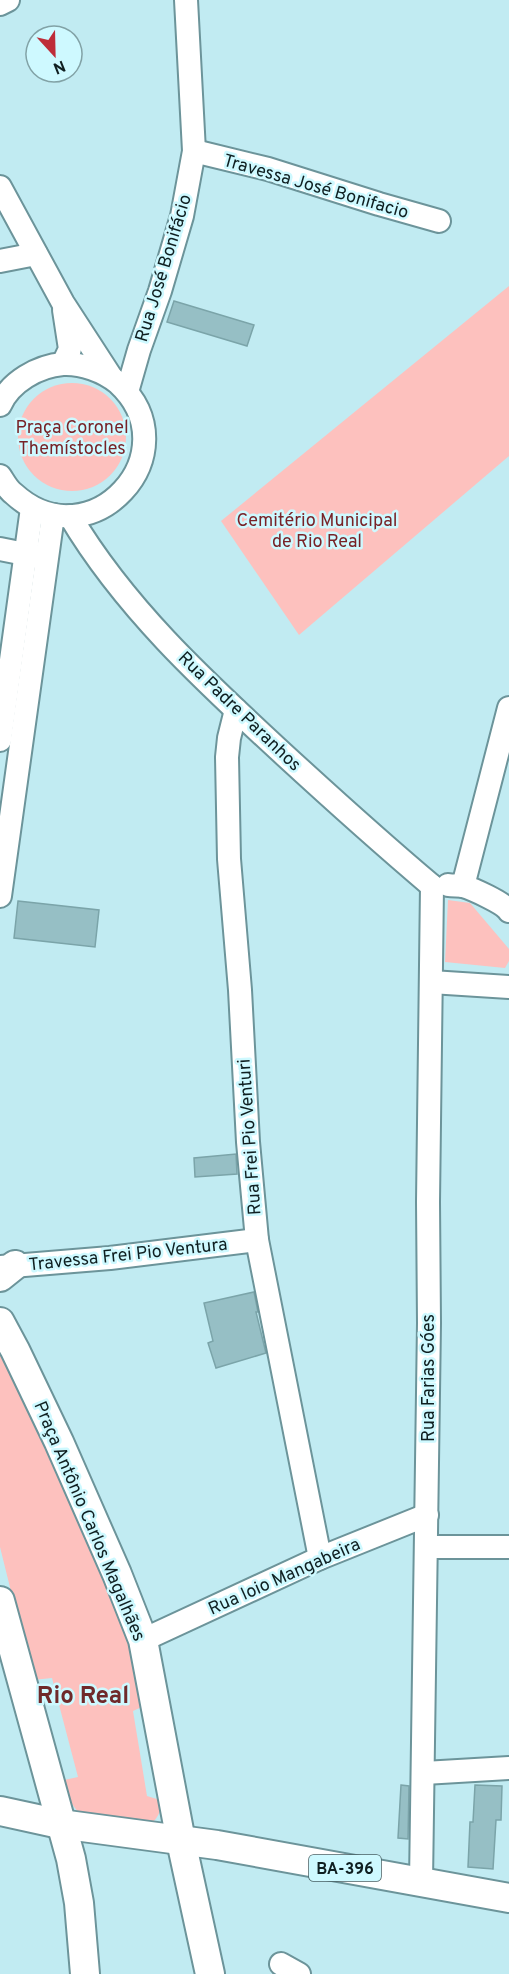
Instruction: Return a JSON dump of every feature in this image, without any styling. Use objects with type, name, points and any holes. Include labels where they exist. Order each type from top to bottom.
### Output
[{"type":"main road","name":"Praça Antônio Carlos Magalhães","points":[[0,1322],[63,1452],[117,1574],[143,1640],[181,1841],[210,1974]]},
{"type":"main road","points":[[0,1601],[71,1859],[79,1903],[85,1974]]},
{"type":"main road","name":"BA-396","points":[[0,1811],[60,1824],[217,1845],[509,1898]]},
{"type":"street","points":[[0,4],[8,0]]},
{"type":"street","name":"Rua José Bonifácio","points":[[120,385],[139,350],[160,291],[182,216],[194,152],[186,0]]},
{"type":"street","name":"Travessa José Bonifacio","points":[[194,152],[268,169],[439,221]]},
{"type":"street","points":[[0,187],[63,303],[139,413],[144,436],[141,460],[131,482],[115,500],[94,512],[62,516],[32,508],[12,493],[0,476]]},
{"type":"street","points":[[0,261],[36,254]]},
{"type":"street","points":[[63,303],[70,349],[63,364]]},
{"type":"street","points":[[0,405],[17,382],[39,369],[63,364],[89,367],[120,385]]},
{"type":"street","points":[[0,896],[36,556],[32,508]]},
{"type":"street","points":[[0,740],[36,556],[62,516]]},
{"type":"street","name":"Rua Padre Paranhos","points":[[62,516],[84,540],[118,587],[152,627],[236,710],[374,838],[432,886]]},
{"type":"street","points":[[0,549],[36,556]]},
{"type":"street","points":[[463,886],[509,708]]},
{"type":"street","name":"Rua Frei Pio Venturi","points":[[236,710],[227,757],[229,859],[257,1240],[320,1558]]},
{"type":"street","points":[[432,886],[463,886],[498,901],[508,908]]},
{"type":"street","name":"Rua Farias Góes","points":[[421,1882],[427,1515],[432,886]]},
{"type":"street","points":[[431,982],[509,987]]},
{"type":"street","name":"Travessa Frei Pio Ventura","points":[[5,1270],[257,1240]]},
{"type":"street","name":"Rua Ioio Mangabeira","points":[[143,1640],[320,1558],[427,1515]]},
{"type":"street","points":[[426,1547],[509,1547]]},
{"type":"street","points":[[424,1773],[509,1768]]},
{"type":"green space","name":"Cemitério Municipal de Rio Real","points":[[509,286],[509,456],[299,635],[221,521]]},
{"type":"green space","name":"Praça Coronel Themístocles","points":[[72,383],[93,387],[110,399],[122,416],[126,437],[122,458],[110,475],[93,487],[72,491],[51,487],[34,475],[22,458],[18,437],[22,416],[34,399],[51,387]]},
{"type":"green space","points":[[448,900],[470,903],[509,949],[509,961],[505,968],[445,962]]},
{"type":"green space","points":[[0,1344],[132,1636],[146,1705],[133,1711],[147,1796],[160,1800],[159,1814],[149,1825],[78,1812],[72,1804],[64,1780],[78,1777],[52,1678],[33,1680],[0,1547]]},
{"type":"building","points":[[174,301],[254,325],[247,346],[167,322]]},
{"type":"building","points":[[18,901],[99,910],[95,947],[14,938]]},
{"type":"building","points":[[236,1154],[237,1174],[195,1177],[194,1158]]},
{"type":"building","points":[[254,1292],[258,1312],[256,1312],[266,1353],[216,1368],[208,1343],[213,1341],[204,1303]]},
{"type":"building","points":[[401,1785],[409,1786],[408,1839],[398,1838]]},
{"type":"building","points":[[475,1785],[502,1786],[501,1820],[496,1820],[493,1869],[468,1867],[470,1822],[473,1822]]},
{"type":"district","name":"Rio Real","points":[[83,1695]]}]
